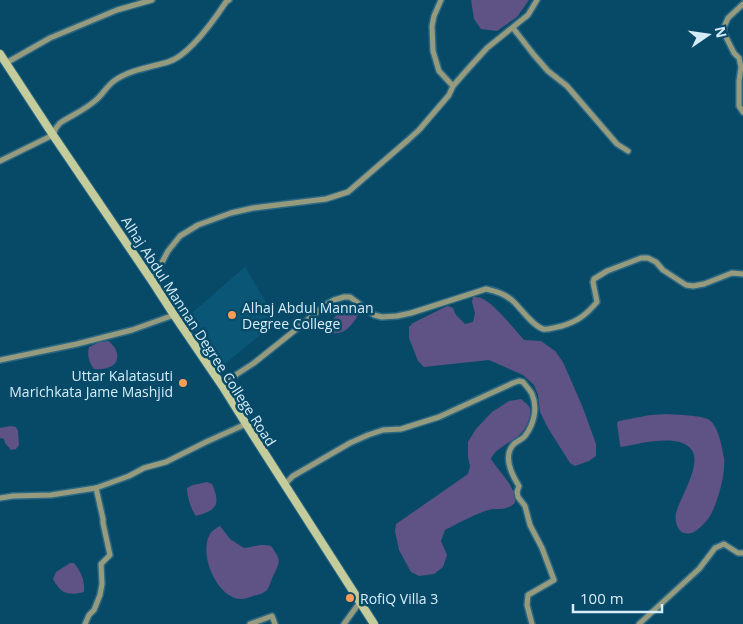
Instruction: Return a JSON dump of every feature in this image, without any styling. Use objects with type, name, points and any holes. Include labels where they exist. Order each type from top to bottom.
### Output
[{"type":"street","points":[[6,63],[50,38],[117,10],[152,0]]},
{"type":"street","points":[[0,161],[53,135],[60,123],[96,100],[114,81],[134,72],[178,58],[209,26],[229,0]]},
{"type":"street","points":[[441,0],[432,26],[433,51],[438,71],[453,86]]},
{"type":"street","points":[[152,280],[168,251],[180,236],[198,225],[231,213],[253,208],[326,199],[348,192],[413,135],[449,95],[453,86],[487,48],[528,16],[537,0]]},
{"type":"street","points":[[743,4],[728,18],[724,28],[724,33],[734,53],[739,58],[741,67],[739,106],[743,112]]},
{"type":"street","points":[[513,28],[534,55],[567,86],[617,144],[628,150]]},
{"type":"street","name":"Alhaj Abdul Mannan Degree College Road","points":[[0,54],[223,387],[374,624]]},
{"type":"street","points":[[223,387],[324,306],[344,297],[350,297],[374,315],[382,317],[397,316],[486,289],[494,290],[512,300],[537,326],[543,329],[569,324],[581,318],[597,302],[594,279],[607,271],[641,258],[648,258],[656,262],[663,270],[686,285],[704,284],[732,273],[743,274]]},
{"type":"street","points":[[0,360],[124,332],[174,315]]},
{"type":"street","points":[[285,484],[294,476],[326,456],[368,435],[383,430],[401,429],[425,422],[514,383],[523,382],[532,394],[535,404],[535,415],[531,427],[524,437],[512,446],[508,462],[519,486],[518,497],[525,506],[530,524],[542,548],[554,580],[528,595],[532,624]]},
{"type":"street","points":[[0,498],[51,495],[96,488],[144,468],[166,462],[246,424]]},
{"type":"street","points":[[85,624],[94,610],[100,595],[102,584],[101,564],[110,555],[96,488]]},
{"type":"street","points":[[639,624],[699,569],[715,548],[724,544],[738,553],[743,553]]},
{"type":"street","points":[[344,624],[360,602]]},
{"type":"street","points":[[250,624],[272,616],[275,624]]},
{"type":"shaded area","points":[[471,0],[529,0],[517,17],[497,31],[481,29],[474,19]]},
{"type":"shaded area","name":"Alhaj Abdul Mannan Degree College","points":[[245,267],[277,321],[219,369],[186,318]]},
{"type":"shaded area","points":[[473,297],[480,298],[492,305],[524,340],[541,341],[555,351],[563,362],[583,408],[596,444],[596,456],[589,461],[575,466],[570,463],[540,412],[538,395],[534,385],[523,375],[489,360],[424,367],[418,361],[409,338],[409,327],[413,323],[448,306],[453,308],[456,315],[465,324],[473,322],[475,313],[472,302]]},
{"type":"shaded area","points":[[349,306],[357,310],[358,315],[356,319],[344,331],[332,333],[331,325],[335,317],[341,310]]},
{"type":"shaded area","points":[[109,341],[116,350],[117,360],[115,364],[103,369],[94,369],[89,359],[89,347],[99,342]]},
{"type":"shaded area","points":[[521,399],[530,409],[526,427],[516,438],[499,449],[491,459],[510,485],[515,497],[515,503],[504,509],[485,511],[445,530],[441,541],[447,555],[443,567],[434,574],[419,576],[411,572],[399,550],[395,531],[396,524],[468,474],[470,466],[468,442],[476,429],[492,412],[509,401]]},
{"type":"shaded area","points":[[667,414],[706,418],[715,427],[721,442],[724,472],[720,490],[708,519],[694,532],[682,532],[676,522],[678,507],[693,471],[694,455],[691,449],[685,444],[668,441],[648,442],[621,447],[620,445],[617,423],[619,421]]},
{"type":"shaded area","points":[[16,427],[18,431],[19,445],[16,449],[11,450],[4,439],[0,438],[0,428]]},
{"type":"shaded area","points":[[207,482],[212,484],[215,491],[215,506],[213,509],[196,516],[192,510],[187,488]]},
{"type":"shaded area","points":[[220,526],[230,539],[244,548],[260,545],[271,546],[278,557],[279,563],[267,590],[259,595],[242,599],[233,597],[218,585],[209,565],[207,544],[213,530]]},
{"type":"shaded area","points":[[70,563],[74,563],[81,573],[84,592],[65,593],[53,579],[56,572]]},
{"type":"place","name":"Alhaj Abdul Mannan Degree College","points":[[232,315]]},
{"type":"place","name":"Uttar Kalatasuti Marichkata Jame Mashjid","points":[[183,383]]},
{"type":"place","name":"RofiQ Villa 3","points":[[350,598]]}]
